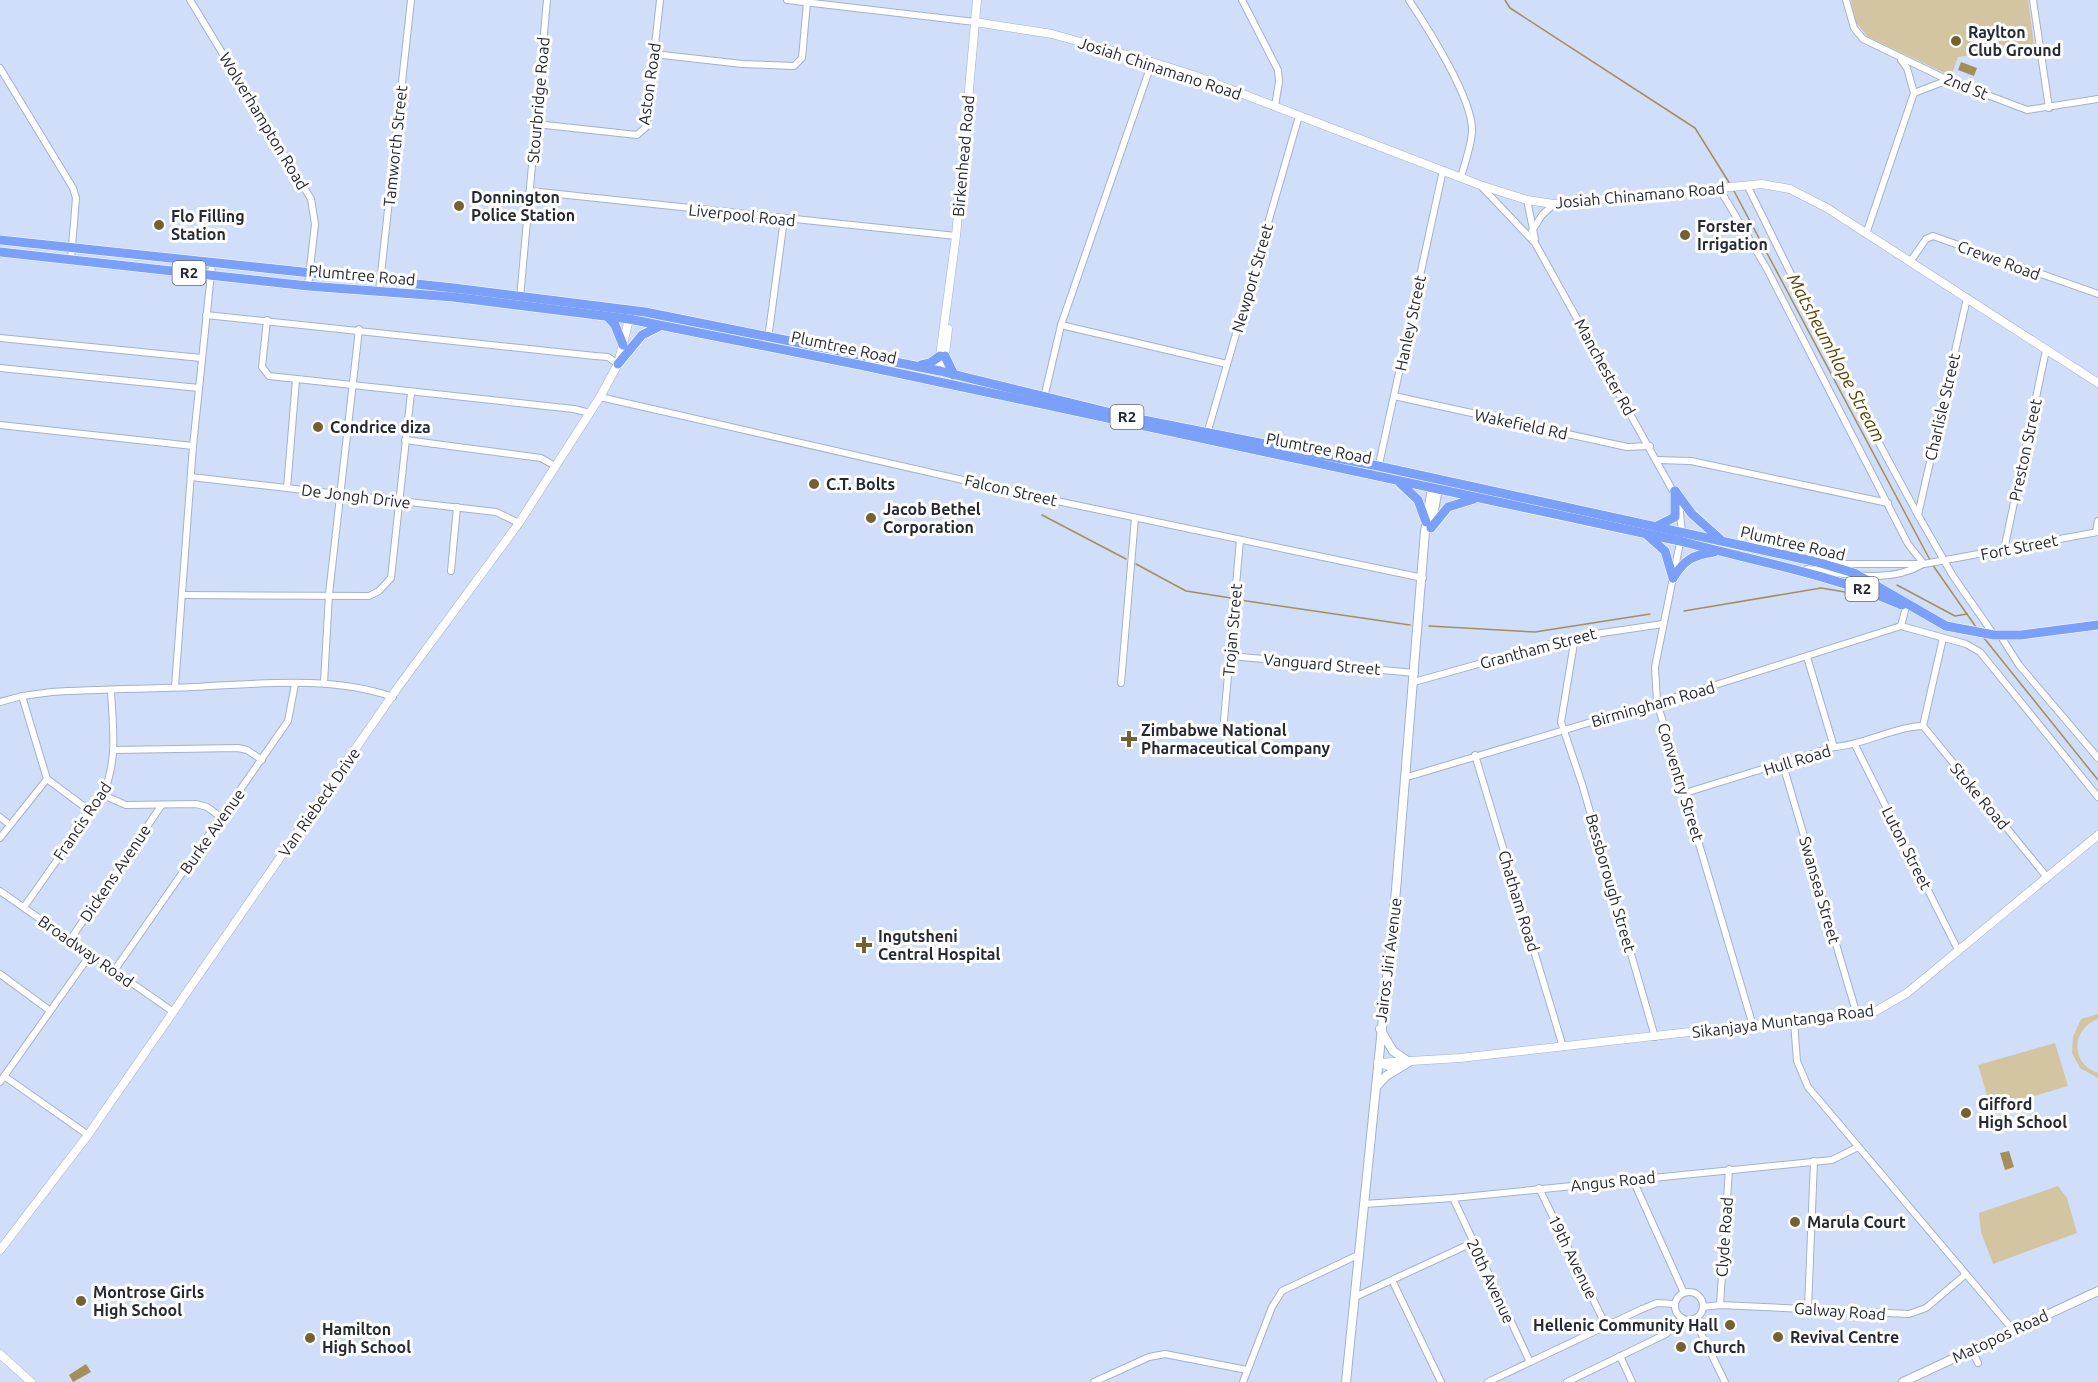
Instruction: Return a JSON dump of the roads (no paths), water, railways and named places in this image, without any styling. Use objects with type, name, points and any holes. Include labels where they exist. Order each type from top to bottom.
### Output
[{"type":"highway","name":"Plumtree Road","points":[[0,240],[380,280],[645,312],[923,380],[1044,400]]},
{"type":"highway","name":"Plumtree Road","points":[[0,252],[308,286],[453,297],[629,319],[915,366],[1044,400],[1206,437],[1377,470],[1423,475],[1656,526],[1719,551],[1799,569],[1858,588],[1923,615]]},
{"type":"highway","points":[[612,307],[629,319],[645,312]]},
{"type":"highway","points":[[608,317],[615,325],[623,345]]},
{"type":"highway","points":[[618,364],[642,335],[663,326]]},
{"type":"highway","points":[[915,366],[930,363],[943,356],[954,375]]},
{"type":"highway","points":[[923,380],[940,371],[955,387]]},
{"type":"highway","name":"Plumtree Road","points":[[1377,470],[1395,479],[1644,533],[1725,543],[1818,562],[1861,576],[1923,615]]},
{"type":"highway","points":[[1423,475],[1436,488],[1452,482]]},
{"type":"highway","points":[[1395,479],[1408,488],[1418,500],[1428,529],[1448,507],[1463,500],[1479,498]]},
{"type":"highway","points":[[1656,526],[1675,517],[1675,491]]},
{"type":"highway","points":[[1675,491],[1701,524],[1725,543]]},
{"type":"highway","points":[[1644,533],[1665,551],[1673,578]]},
{"type":"highway","points":[[1673,578],[1683,563],[1692,556],[1719,551]]},
{"type":"highway","name":"R2","points":[[1923,615],[1946,626],[1993,634],[2043,634],[2098,625]]},
{"type":"main road","name":"Jairos Jiri Avenue","points":[[1346,1382],[1380,1029],[1396,890],[1404,778],[1431,494],[1436,488]]},
{"type":"main road","points":[[1375,1090],[1386,1076],[1408,1062],[1393,1051],[1380,1029]]},
{"type":"main road","name":"Matopos Road","points":[[1903,1382],[2098,1291]]},
{"type":"street","name":"Wolverhampton Road","points":[[190,0],[303,181],[311,199],[315,224],[308,286]]},
{"type":"street","name":"Tamworth Street","points":[[379,292],[411,0]]},
{"type":"street","name":"Stourbridge Road","points":[[519,307],[547,0]]},
{"type":"street","name":"Aston Road","points":[[536,124],[642,133],[646,127],[660,0]]},
{"type":"street","points":[[787,0],[975,22]]},
{"type":"street","name":"Birkenhead Road","points":[[940,371],[956,236],[976,0]]},
{"type":"street","points":[[1242,0],[1278,70],[1279,81],[1275,106]]},
{"type":"street","points":[[1409,0],[1442,54],[1467,106],[1472,132],[1461,177]]},
{"type":"street","name":"2nd St","points":[[1846,0],[1850,19],[1863,39],[1948,80],[2027,110],[2098,99]]},
{"type":"street","points":[[2033,0],[2049,108]]},
{"type":"street","points":[[654,54],[742,64],[794,66],[802,58],[807,2]]},
{"type":"street","name":"Josiah Chinamano Road","points":[[975,22],[1052,34],[1152,62],[1275,106],[1480,185],[1527,200],[1554,204],[1770,184],[1790,189],[1827,208],[2098,382]]},
{"type":"street","points":[[1866,234],[1914,93],[1907,68],[1898,57]]},
{"type":"street","points":[[1044,400],[1061,325],[1152,62]]},
{"type":"street","points":[[0,68],[73,188],[76,198],[71,259]]},
{"type":"street","points":[[1914,93],[1948,80]]},
{"type":"street","name":"Newport Street","points":[[1206,437],[1299,116]]},
{"type":"street","name":"Hanley Street","points":[[1377,470],[1443,171]]},
{"type":"street","points":[[1480,185],[1535,243]]},
{"type":"street","points":[[1747,185],[1828,349],[1942,561],[1993,634],[2098,758]]},
{"type":"street","points":[[1720,188],[1767,269],[1908,544],[1925,564]]},
{"type":"street","name":"Liverpool Road","points":[[530,191],[956,236]]},
{"type":"street","points":[[1527,200],[1535,243]]},
{"type":"street","points":[[1532,231],[1542,215],[1554,204]]},
{"type":"street","points":[[768,341],[784,219]]},
{"type":"street","name":"Crewe Road","points":[[1910,262],[1926,239],[1933,236],[2098,294]]},
{"type":"street","name":"Manchester Rd","points":[[1535,243],[1675,491],[1682,512],[1681,537]]},
{"type":"street","points":[[175,687],[193,446],[212,264]]},
{"type":"street","name":"Charlisle Street","points":[[1918,515],[1967,298]]},
{"type":"street","points":[[206,315],[359,329],[608,357],[618,364]]},
{"type":"street","name":"Van Riebeck Drive","points":[[0,1250],[88,1135],[172,1011],[393,697],[519,523],[600,397],[618,364],[629,319]]},
{"type":"street","points":[[267,320],[263,369],[270,376],[574,409],[590,413]]},
{"type":"street","points":[[1061,325],[1227,364]]},
{"type":"street","points":[[324,683],[329,594],[359,329]]},
{"type":"street","points":[[0,338],[201,358]]},
{"type":"street","name":"Preston Street","points":[[2004,550],[2046,350]]},
{"type":"street","points":[[0,368],[199,388]]},
{"type":"street","points":[[287,488],[296,380]]},
{"type":"street","points":[[183,595],[369,596],[387,585],[392,578],[411,393]]},
{"type":"street","name":"Wakefield Rd","points":[[1394,396],[1627,447],[1650,447]]},
{"type":"street","name":"Falcon Street","points":[[600,397],[1135,518],[1423,578]]},
{"type":"street","points":[[0,425],[193,446]]},
{"type":"street","points":[[405,440],[541,458],[555,466]]},
{"type":"street","points":[[1657,460],[1691,461],[1888,502]]},
{"type":"street","name":"De Jongh Drive","points":[[191,477],[496,512],[519,523]]},
{"type":"street","points":[[451,571],[457,507]]},
{"type":"street","points":[[1121,683],[1135,518]]},
{"type":"street","points":[[2097,532],[2098,520]]},
{"type":"street","name":"Fort Street","points":[[1925,564],[2097,532]]},
{"type":"street","name":"Conventry Street","points":[[1681,537],[1654,682],[1657,702],[1753,1026]]},
{"type":"street","name":"Trojan Street","points":[[1224,720],[1240,540]]},
{"type":"street","points":[[1818,562],[1859,566],[1925,564]]},
{"type":"street","points":[[1799,569],[1861,576],[1907,570],[1925,564]]},
{"type":"street","points":[[1906,607],[1901,626],[1966,644],[1984,656],[2098,797]]},
{"type":"street","name":"Grantham Street","points":[[1415,677],[1575,637],[1663,624]]},
{"type":"street","name":"Birmingham Road","points":[[1404,778],[1807,657],[1901,626]]},
{"type":"street","points":[[1563,730],[1561,713],[1575,637]]},
{"type":"street","points":[[1923,726],[1943,638]]},
{"type":"street","name":"Vanguard Street","points":[[1230,656],[1415,677]]},
{"type":"street","points":[[1807,657],[1834,747]]},
{"type":"street","points":[[0,702],[22,696],[84,690],[324,683],[367,688],[393,697]]},
{"type":"street","name":"Burke Avenue","points":[[114,971],[291,716],[295,684]]},
{"type":"street","name":"Francis Road","points":[[24,907],[90,811],[104,795],[112,775],[114,750],[111,691]]},
{"type":"street","points":[[22,696],[46,779],[90,811]]},
{"type":"street","name":"Hull Road","points":[[1685,793],[1783,765],[1834,747],[1856,746],[1909,728],[1923,726]]},
{"type":"street","name":"Stoke Road","points":[[1923,726],[2046,876]]},
{"type":"street","name":"Bessborough Street","points":[[1563,730],[1582,784],[1655,1036]]},
{"type":"street","name":"Luton Street","points":[[1856,746],[1958,950]]},
{"type":"street","points":[[114,750],[238,748],[247,750],[261,760]]},
{"type":"street","name":"Chatham Road","points":[[1475,755],[1563,1047]]},
{"type":"street","name":"Swansea Street","points":[[1783,765],[1857,1015]]},
{"type":"street","points":[[0,838],[46,779]]},
{"type":"street","points":[[104,795],[126,805],[196,804],[207,807],[222,818]]},
{"type":"street","name":"Dickens Avenue","points":[[70,940],[160,806]]},
{"type":"street","points":[[0,817],[9,825]]},
{"type":"street","name":"Sikanjaya Muntanga Road","points":[[1378,1063],[1563,1047],[1794,1022],[1857,1015],[1887,1007],[2098,836]]},
{"type":"street","name":"Broadway Road","points":[[0,891],[172,1011]]},
{"type":"street","points":[[88,1135],[2,1079],[90,955]]},
{"type":"street","points":[[0,974],[50,1010]]},
{"type":"street","points":[[1794,1022],[1800,1073],[1814,1094],[2014,1331]]},
{"type":"street","name":"Angus Road","points":[[1364,1204],[1453,1198],[1814,1161],[1841,1157],[1858,1147]]},
{"type":"street","points":[[1808,1308],[1814,1161]]},
{"type":"street","name":"Clyde Road","points":[[1720,1305],[1729,1169]]},
{"type":"street","points":[[1633,1180],[1684,1293]]},
{"type":"street","name":"19th Avenue","points":[[1539,1188],[1606,1326]]},
{"type":"street","name":"20th Avenue","points":[[1453,1198],[1472,1243],[1530,1362]]},
{"type":"street","points":[[1355,1297],[1472,1243]]},
{"type":"street","points":[[1243,1382],[1272,1307],[1282,1291],[1360,1254]]},
{"type":"street","name":"Galway Road","points":[[1703,1307],[1720,1305],[1909,1314],[1926,1308],[1965,1275]]},
{"type":"street","points":[[1392,1280],[1442,1382]]},
{"type":"street","points":[[1684,1293],[1696,1293],[1701,1299],[1703,1307],[1694,1319],[1682,1318],[1677,1312],[1676,1304],[1684,1293]]},
{"type":"street","points":[[1488,1382],[1657,1303],[1676,1304]]},
{"type":"street","points":[[1568,1382],[1666,1334],[1682,1318]]},
{"type":"street","points":[[1694,1319],[1725,1382]]},
{"type":"street","points":[[1972,1350],[1978,1363]]},
{"type":"street","points":[[0,1354],[27,1380]]},
{"type":"street","points":[[1094,1382],[1149,1357],[1165,1354],[1247,1370]]},
{"type":"street","points":[[1620,1356],[1632,1382]]},
{"type":"waterway","name":"Matsheumhlope Stream","points":[[1505,0],[1510,8],[1695,128],[1730,184]]},
{"type":"waterway","name":"Matsheumhlope Stream","points":[[1734,191],[1930,560]]},
{"type":"waterway","points":[[1042,515],[1126,559]]},
{"type":"waterway","points":[[1136,564],[1186,591],[1231,598]]},
{"type":"waterway","name":"Matsheumhlope Stream","points":[[1932,564],[1976,627]]},
{"type":"waterway","points":[[1897,585],[1955,616],[1967,614]]},
{"type":"waterway","points":[[1684,611],[1821,588],[1845,592]]},
{"type":"waterway","points":[[1240,600],[1410,625]]},
{"type":"waterway","points":[[1429,626],[1535,632],[1650,614]]},
{"type":"waterway","name":"Matsheumhlope Stream","points":[[1984,638],[2098,780]]},
{"type":"place","name":"Raylton Club Ground","points":[[1956,41]]},
{"type":"place","name":"Donnington Police Station","points":[[459,206]]},
{"type":"place","name":"Flo Filling Station","points":[[159,225]]},
{"type":"place","name":"Forster Irrigation","points":[[1685,235]]},
{"type":"place","name":"Condrice diza","points":[[318,427]]},
{"type":"place","name":"C.T. Bolts","points":[[814,484]]},
{"type":"place","name":"Jacob Bethel Corporation","points":[[871,518]]},
{"type":"place","name":"Zimbabwe National Pharmaceutical Company","points":[[1129,739]]},
{"type":"place","name":"Ingutsheni Central Hospital","points":[[864,945]]},
{"type":"place","name":"Gifford High School","points":[[1966,1113]]},
{"type":"place","name":"Marula Court","points":[[1795,1222]]},
{"type":"place","name":"Montrose Girls High School","points":[[81,1301]]},
{"type":"place","name":"Hellenic Community Hall","points":[[1730,1325]]},
{"type":"place","name":"Revival Centre","points":[[1778,1337]]},
{"type":"place","name":"Hamilton High School","points":[[310,1338]]},
{"type":"place","name":"Church","points":[[1681,1347]]}]
